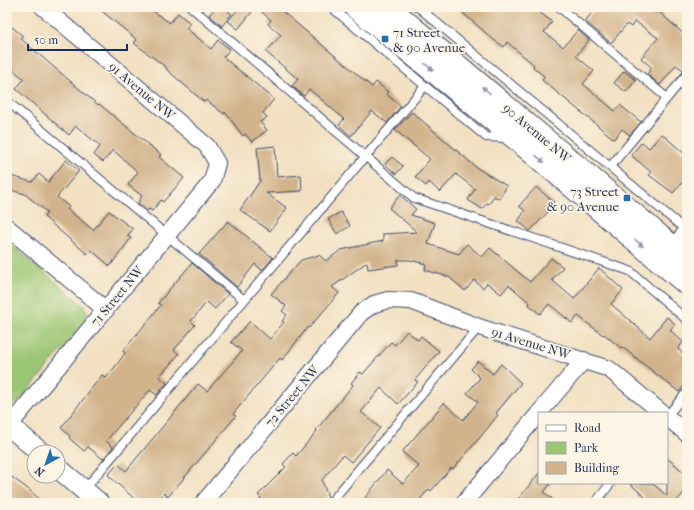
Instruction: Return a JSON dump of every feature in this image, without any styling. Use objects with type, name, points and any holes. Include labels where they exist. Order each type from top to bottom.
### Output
[{"type":"main road","name":"90 Avenue NW","points":[[355,7],[515,138],[674,257]]},
{"type":"main road","name":"90 Avenue NW","points":[[388,7],[674,257],[687,284]]},
{"type":"street","name":"91 Avenue NW","points":[[43,7],[207,146],[217,163]]},
{"type":"street","name":"71 Street NW","points":[[8,425],[106,310],[212,181],[217,163]]},
{"type":"street","points":[[7,227],[106,310]]},
{"type":"street","points":[[674,257],[687,231]]},
{"type":"street","name":"91 Avenue NW","points":[[388,300],[411,301],[479,327],[609,369],[661,412]]},
{"type":"street","name":"72 Street NW","points":[[204,503],[361,313],[374,304],[388,300]]},
{"type":"street","points":[[540,412],[584,360]]},
{"type":"street","points":[[464,503],[538,414]]},
{"type":"street","points":[[668,418],[687,434]]},
{"type":"street","points":[[8,425],[31,444]]},
{"type":"street","points":[[66,475],[99,503]]},
{"type":"lane","points":[[191,7],[414,198],[630,271],[687,320]]},
{"type":"lane","name":"90 Avenue NW","points":[[331,7],[486,137],[515,138]]},
{"type":"lane","name":"90 Avenue NW","points":[[418,7],[687,231]]},
{"type":"lane","points":[[559,7],[667,98]]},
{"type":"lane","points":[[610,167],[687,74]]},
{"type":"lane","points":[[84,490],[425,86]]},
{"type":"lane","points":[[7,101],[244,300]]},
{"type":"lane","points":[[330,503],[479,327]]},
{"type":"lane","points":[[668,416],[687,392]]},
{"type":"lane","points":[[595,503],[610,484]]},
{"type":"green space","points":[[7,241],[84,306],[87,312],[87,319],[18,403],[7,405]]},
{"type":"building","points":[[97,7],[147,7],[170,23],[178,13],[190,23],[186,28],[211,49],[218,40],[230,49],[223,57],[274,99],[263,113],[267,117],[260,122],[267,130],[252,142],[245,134],[243,136],[225,112],[224,114],[206,100],[204,102],[166,69],[167,68],[134,43],[137,40]]},
{"type":"building","points":[[216,7],[223,7],[232,14],[222,26],[209,15]]},
{"type":"building","points":[[240,7],[256,7],[238,29],[228,21]]},
{"type":"building","points":[[256,7],[277,7],[372,87],[376,82],[388,92],[386,94],[401,106],[387,123],[372,111],[351,136],[339,125],[344,119],[309,89],[304,96],[292,86],[298,79],[266,52],[281,35],[268,24],[271,20]]},
{"type":"building","points":[[456,7],[533,7],[552,22],[544,32],[563,47],[578,30],[589,40],[576,56],[594,71],[583,84],[615,111],[620,105],[641,122],[630,135],[622,129],[614,139],[542,80],[545,77],[533,67],[534,65],[507,42],[504,47]]},
{"type":"building","points":[[597,7],[648,7],[655,13],[658,11],[687,37],[687,69],[683,70],[676,65],[660,85],[647,74],[652,68],[641,58],[658,38],[635,21],[631,27],[627,24],[611,43],[585,21]]},
{"type":"building","points":[[7,23],[23,36],[20,38],[98,105],[99,104],[161,155],[159,157],[184,178],[163,202],[161,200],[152,211],[149,209],[147,211],[138,203],[142,196],[128,185],[138,172],[113,150],[103,162],[94,155],[100,146],[76,126],[69,135],[16,89],[24,79],[7,65]]},
{"type":"building","points":[[624,71],[636,80],[626,92],[614,83]]},
{"type":"building","points":[[412,112],[477,168],[507,186],[499,199],[494,196],[489,204],[487,203],[482,209],[468,200],[475,189],[456,174],[440,192],[429,182],[426,186],[415,177],[430,159],[395,130]]},
{"type":"building","points":[[662,134],[687,156],[687,177],[673,193],[649,175],[651,172],[631,155],[642,142],[649,148]]},
{"type":"building","points":[[275,146],[277,177],[301,175],[302,191],[266,193],[287,208],[270,231],[240,210],[260,181],[257,148]]},
{"type":"building","points":[[392,157],[403,166],[396,174],[385,164]]},
{"type":"building","points":[[66,160],[79,171],[57,197],[69,207],[67,209],[93,230],[109,211],[133,229],[127,236],[131,238],[110,266],[91,250],[87,254],[44,217],[47,212],[25,194],[7,189],[7,175],[32,182],[39,174],[48,182]]},
{"type":"building","points":[[536,187],[554,202],[546,211],[548,212],[530,231],[518,221],[525,211],[519,206]]},
{"type":"building","points":[[400,195],[416,209],[411,215],[435,223],[428,244],[459,254],[467,244],[482,257],[490,248],[530,282],[551,258],[563,267],[552,280],[574,299],[599,268],[623,290],[611,304],[650,338],[667,317],[675,324],[670,330],[683,342],[678,349],[687,357],[687,382],[679,392],[622,347],[621,348],[578,316],[572,323],[549,304],[540,314],[529,305],[530,303],[509,285],[501,294],[487,283],[483,288],[474,280],[465,291],[449,277],[425,270],[426,264],[410,260],[398,260],[398,265],[368,269],[367,262],[332,287],[339,293],[309,328],[308,327],[282,360],[280,358],[233,414],[236,416],[168,497],[164,493],[156,503],[139,503],[108,475],[118,464],[126,471],[198,384],[207,391],[242,351],[231,342],[250,321],[270,339],[284,322],[282,321],[287,315],[282,311],[286,306],[271,294],[301,260],[319,255],[326,261],[341,250],[383,241],[383,234],[417,232],[389,208]]},
{"type":"building","points":[[341,212],[350,226],[337,234],[328,219]]},
{"type":"building","points":[[228,221],[273,258],[262,270],[255,264],[237,287],[199,254]]},
{"type":"building","points":[[192,263],[228,294],[215,309],[207,302],[191,321],[195,325],[174,350],[179,354],[159,377],[167,383],[157,395],[150,390],[106,441],[113,447],[103,459],[88,447],[84,451],[69,438],[70,436],[61,428],[102,375],[106,378],[118,363],[125,353],[123,351],[161,305],[158,303]]},
{"type":"building","points":[[407,331],[418,340],[421,336],[439,351],[415,380],[418,382],[398,404],[381,388],[361,412],[380,428],[351,462],[343,455],[322,480],[328,497],[325,503],[256,503],[261,498],[258,495],[286,467],[283,464],[293,453],[296,456],[317,431],[316,430],[353,385],[351,383],[360,372],[363,374],[391,342],[395,345]]},
{"type":"building","points":[[478,361],[493,374],[501,364],[521,383],[496,413],[498,415],[482,435],[453,469],[451,468],[431,491],[429,489],[417,503],[361,503],[387,470],[403,484],[419,466],[402,452],[444,403],[463,420],[478,402],[467,393],[480,378],[471,369]]},
{"type":"building","points":[[668,459],[687,475],[687,489],[675,503],[639,503],[645,497],[630,484],[653,484],[667,496]]},
{"type":"building","points":[[538,474],[538,484],[550,484],[544,492],[557,503],[515,503]]},
{"type":"building","points":[[12,477],[44,503],[16,503],[7,495],[7,483]]},
{"type":"place","name":"71 Street & 90 Avenue","points":[[385,39]]},
{"type":"place","name":"73 Street & 90 Avenue","points":[[627,198]]}]
